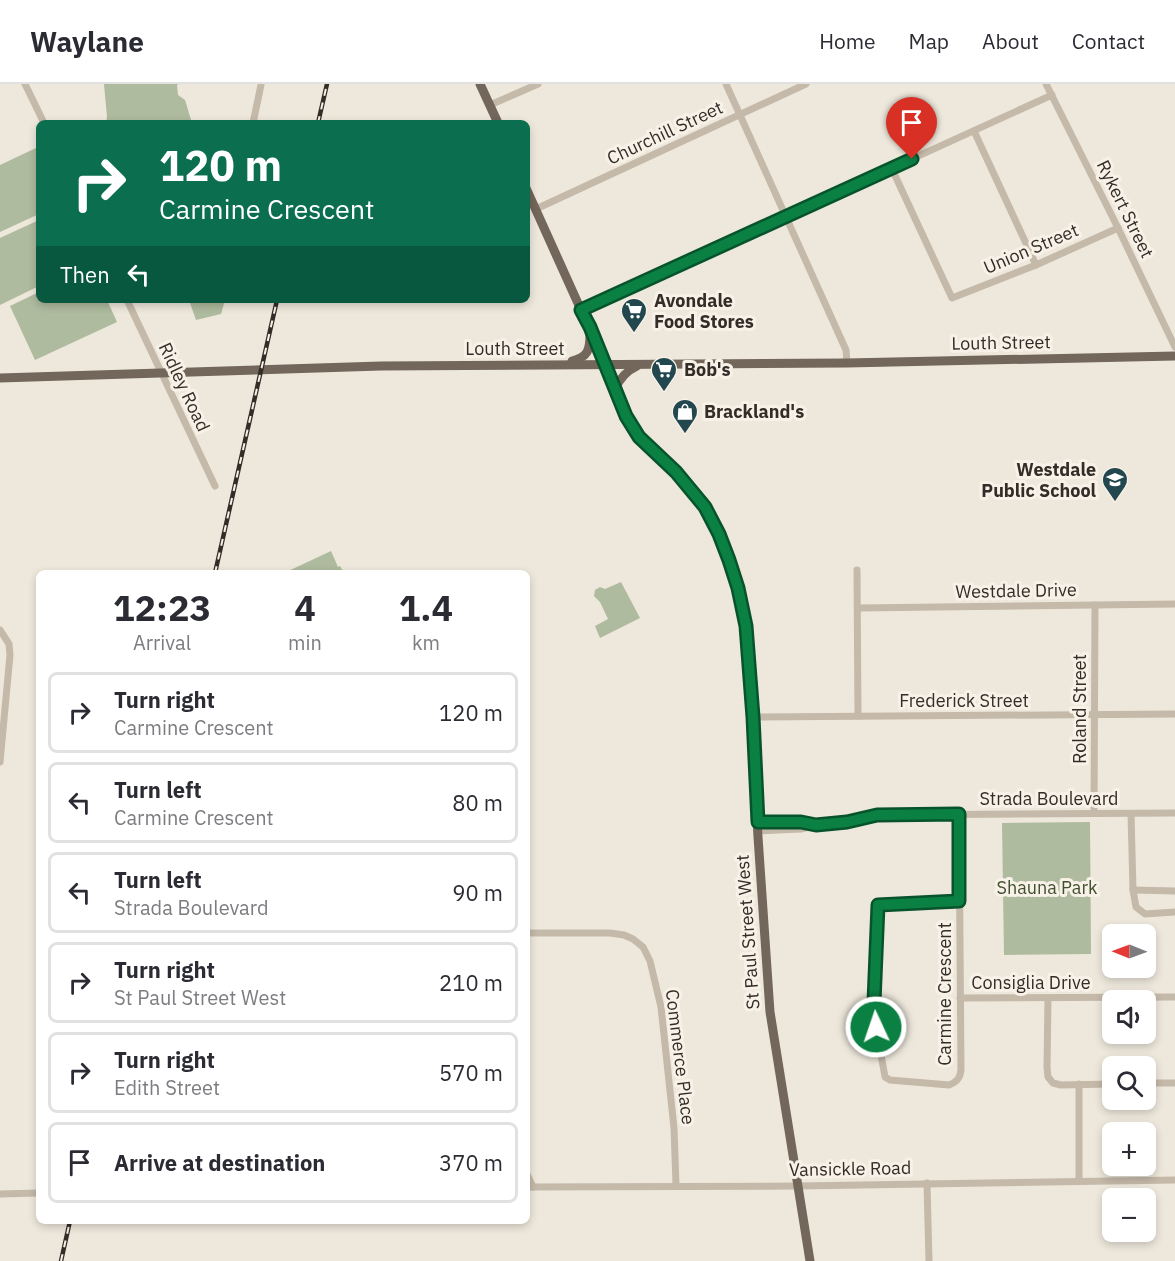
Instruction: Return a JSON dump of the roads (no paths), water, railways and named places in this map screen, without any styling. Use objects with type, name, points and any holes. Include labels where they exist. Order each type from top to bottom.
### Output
[{"type":"main road","points":[[480,84],[497,120]]},
{"type":"main road","name":"St Paul Street West","points":[[530,196],[590,327],[626,416],[639,437],[676,472],[705,507],[719,534],[738,588],[746,626],[753,717],[770,1012],[810,1261]]},
{"type":"main road","points":[[552,365],[581,359],[585,356],[590,344],[590,327]]},
{"type":"main road","name":"Louth Street","points":[[0,378],[392,366],[847,363],[1175,356]]},
{"type":"main road","points":[[615,389],[621,378],[639,365]]},
{"type":"street","points":[[24,84],[42,120]]},
{"type":"street","points":[[490,105],[538,84]]},
{"type":"street","points":[[726,84],[846,350],[847,363]]},
{"type":"street","name":"Churchill Street","points":[[536,208],[806,84]]},
{"type":"street","name":"Rykert Street","points":[[1046,84],[1175,348]]},
{"type":"street","points":[[254,120],[261,85]]},
{"type":"street","points":[[581,310],[1052,95]]},
{"type":"street","points":[[974,131],[1036,265]]},
{"type":"street","name":"Union Street","points":[[892,169],[951,298],[1036,265],[1118,228]]},
{"type":"street","name":"Ridley Road","points":[[128,303],[215,486]]},
{"type":"street","points":[[857,570],[858,716]]},
{"type":"street","name":"Westdale Drive","points":[[858,608],[1175,604]]},
{"type":"street","name":"Roland Street","points":[[1094,813],[1095,605]]},
{"type":"street","points":[[0,630],[9,644],[10,655],[0,762]]},
{"type":"street","name":"Frederick Street","points":[[753,717],[1175,714]]},
{"type":"street","name":"Strada Boulevard","points":[[758,826],[801,830],[816,825],[847,822],[877,815],[1175,813]]},
{"type":"street","name":"Carmine Crescent","points":[[959,814],[960,1076],[956,1082],[949,1085],[890,1080],[885,1077],[874,1002],[878,905],[959,901]]},
{"type":"street","points":[[1131,814],[1133,890],[1136,907],[1145,914],[1175,912]]},
{"type":"street","points":[[1133,890],[1175,891]]},
{"type":"street","name":"Commerce Place","points":[[530,933],[610,933],[624,935],[643,947],[650,961],[661,1007],[674,1128],[676,1185]]},
{"type":"street","name":"Consiglia Drive","points":[[960,998],[1175,997]]},
{"type":"street","points":[[1048,998],[1048,1077],[1053,1083],[1102,1084]]},
{"type":"street","points":[[1156,1083],[1175,1083]]},
{"type":"street","points":[[1078,1084],[1079,1181]]},
{"type":"street","name":"Vansickle Road","points":[[530,1187],[799,1186],[1175,1180]]},
{"type":"street","points":[[927,1183],[929,1261]]},
{"type":"street","points":[[0,1194],[36,1193]]},
{"type":"railway","points":[[319,120],[327,84]]},
{"type":"railway","points":[[216,570],[276,303]]},
{"type":"railway","points":[[61,1261],[69,1224]]},
{"type":"place","name":"Avondale Food Stores","points":[[634,334]]},
{"type":"place","name":"Bob's","points":[[664,393]]},
{"type":"place","name":"Brackland's","points":[[685,435]]},
{"type":"place","name":"Westdale Public School","points":[[1115,503]]},
{"type":"park label","name":"Shauna Park","points":[[1047,888]]}]
